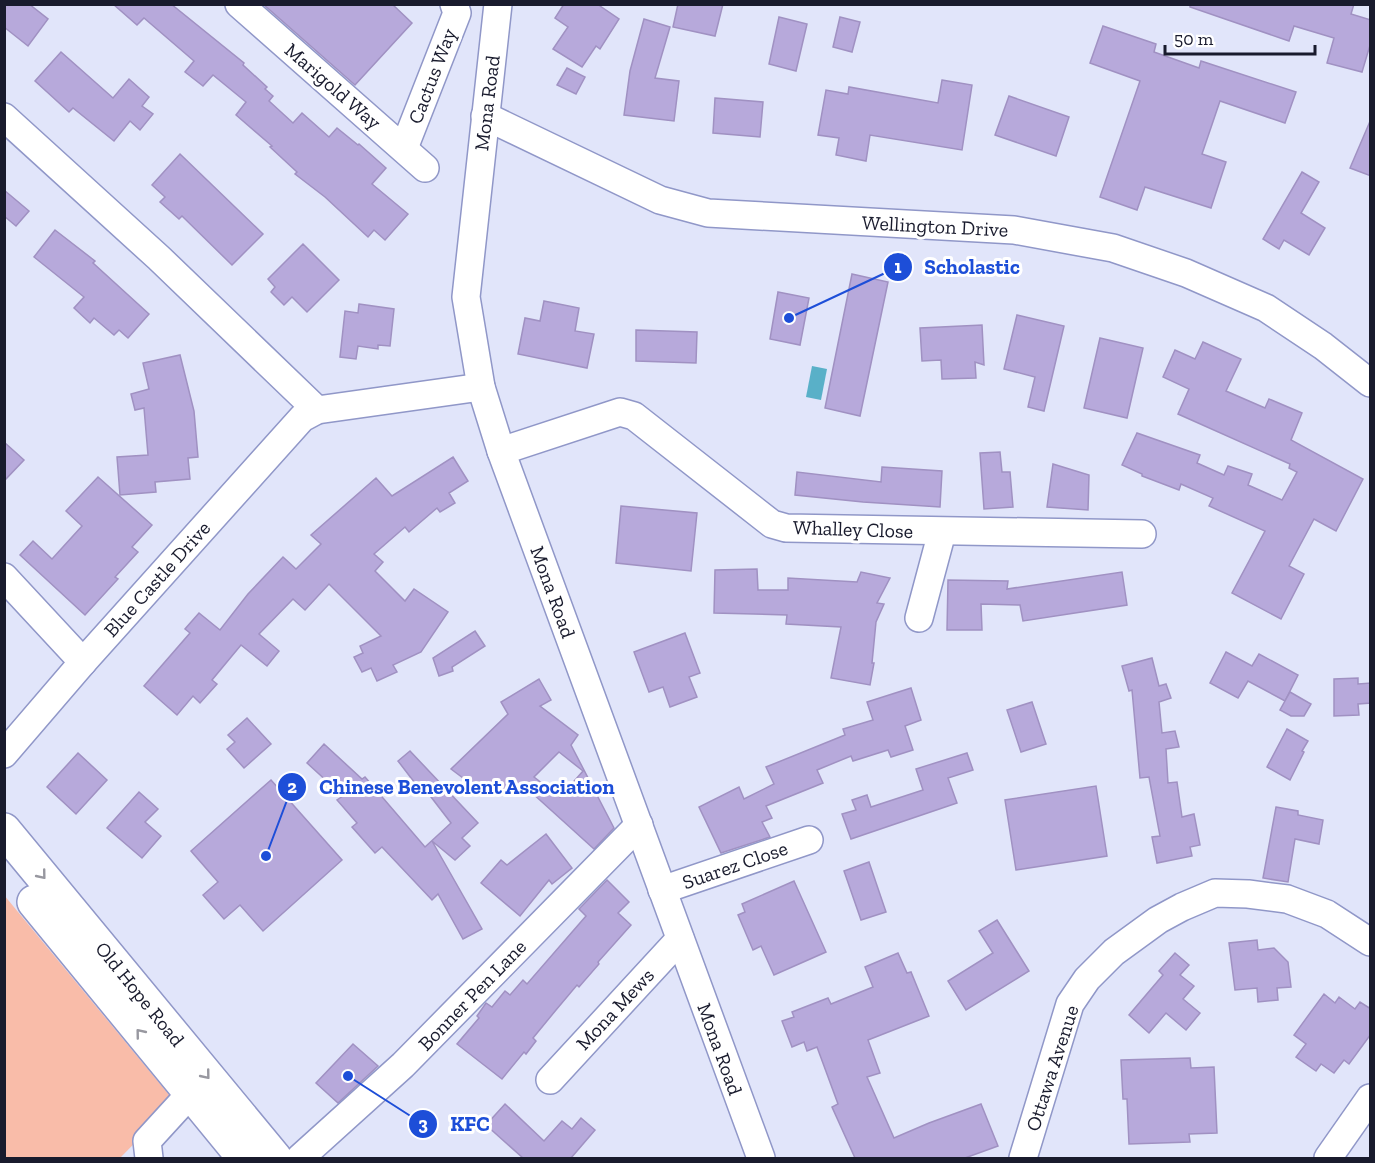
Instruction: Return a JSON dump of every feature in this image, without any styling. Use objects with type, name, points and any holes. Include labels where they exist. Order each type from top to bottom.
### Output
[{"type":"main road","name":"Old Hope Road","points":[[4,830],[275,1158]]},
{"type":"main road","name":"Old Hope Road","points":[[4,866],[244,1158]]},
{"type":"street","name":"Marigold Way","points":[[239,4],[425,168]]},
{"type":"street","name":"Cactus Way","points":[[404,148],[457,13],[454,4]]},
{"type":"street","name":"Mona Road","points":[[498,4],[466,297],[481,387],[501,451],[761,1158]]},
{"type":"street","name":"Wellington Drive","points":[[485,116],[660,200],[708,213],[1014,230],[1113,248],[1186,273],[1266,308],[1371,382]]},
{"type":"street","points":[[4,117],[159,258],[317,410]]},
{"type":"street","name":"Blue Castle Drive","points":[[4,754],[83,662],[302,418],[317,410],[481,387]]},
{"type":"street","name":"Whalley Close","points":[[501,451],[620,412],[634,416],[772,524],[786,528],[1142,534]]},
{"type":"street","points":[[919,618],[942,532]]},
{"type":"street","points":[[4,577],[83,662]]},
{"type":"street","name":"Bonner Pen Lane","points":[[300,1158],[403,1065],[639,825]]},
{"type":"street","name":"Suarez Close","points":[[662,890],[809,840]]},
{"type":"street","name":"Ottawa Avenue","points":[[1023,1158],[1070,1004],[1087,979],[1114,952],[1158,920],[1215,893],[1248,894],[1287,899],[1307,906],[1369,937]]},
{"type":"street","name":"Mona Mews","points":[[550,1080],[680,939]]},
{"type":"street","points":[[149,1158],[147,1141],[190,1094]]},
{"type":"street","points":[[1328,1158],[1371,1098]]},
{"type":"shaded area","points":[[4,895],[175,1102],[120,1158],[5,1158]]},
{"type":"water","points":[[812,366],[827,369],[821,400],[806,397]]},
{"type":"building","points":[[4,4],[29,4],[48,19],[28,46],[4,27]]},
{"type":"building","points":[[113,4],[171,4],[244,63],[243,65],[267,87],[265,89],[273,96],[269,101],[293,123],[302,113],[329,137],[337,128],[359,144],[386,168],[372,184],[408,214],[385,240],[374,230],[368,237],[325,197],[295,174],[297,172],[270,147],[272,146],[236,115],[246,102],[213,75],[203,86],[185,72],[194,61],[144,18],[137,25]]},
{"type":"building","points":[[263,4],[392,4],[412,23],[355,85]]},
{"type":"building","points":[[564,4],[597,4],[619,19],[600,49],[596,46],[582,67],[553,49],[568,27],[555,18]]},
{"type":"building","points":[[678,4],[723,4],[715,36],[673,27]]},
{"type":"building","points":[[1190,4],[1354,4],[1351,14],[1371,20],[1371,42],[1362,72],[1327,63],[1334,38],[1294,26],[1289,41],[1190,7]]},
{"type":"building","points":[[779,17],[807,24],[796,71],[769,64]]},
{"type":"building","points":[[840,17],[860,22],[852,52],[833,47]]},
{"type":"building","points":[[644,19],[670,27],[655,78],[679,81],[674,121],[624,115],[630,71]]},
{"type":"building","points":[[1103,26],[1156,44],[1154,52],[1199,68],[1201,61],[1296,92],[1285,123],[1220,101],[1202,154],[1226,162],[1211,208],[1145,187],[1137,210],[1100,197],[1140,81],[1090,63]]},
{"type":"building","points":[[61,52],[113,98],[129,79],[149,97],[142,106],[153,114],[140,130],[130,121],[114,141],[73,108],[69,112],[35,81]]},
{"type":"building","points":[[567,68],[585,77],[576,94],[557,85]]},
{"type":"building","points":[[942,80],[972,85],[962,150],[870,135],[866,161],[836,155],[839,138],[818,135],[826,90],[848,94],[849,87],[938,103]]},
{"type":"building","points":[[1009,96],[1069,117],[1056,156],[995,135]]},
{"type":"building","points":[[715,98],[763,102],[760,137],[713,133]]},
{"type":"building","points":[[1371,119],[1371,176],[1350,168]]},
{"type":"building","points":[[180,154],[263,234],[232,265],[182,216],[179,219],[160,202],[165,197],[152,185]]},
{"type":"building","points":[[1302,172],[1319,182],[1301,213],[1325,228],[1309,255],[1284,240],[1279,249],[1263,239]]},
{"type":"building","points":[[4,190],[29,211],[16,226],[4,216]]},
{"type":"building","points":[[55,230],[95,261],[93,263],[149,314],[128,338],[119,330],[114,335],[94,318],[90,323],[74,308],[84,297],[34,257]]},
{"type":"building","points":[[303,244],[339,280],[307,312],[292,297],[284,305],[271,292],[275,287],[268,279]]},
{"type":"building","points":[[852,274],[888,282],[860,416],[825,408]]},
{"type":"building","points":[[778,292],[809,298],[800,345],[770,339]]},
{"type":"building","points":[[544,301],[579,308],[575,331],[594,334],[587,368],[518,354],[525,318],[540,321]]},
{"type":"building","points":[[359,304],[394,309],[390,346],[378,345],[378,349],[358,346],[356,359],[340,357],[345,311],[358,313]]},
{"type":"building","points":[[1017,315],[1064,326],[1044,411],[1028,407],[1035,377],[1004,369]]},
{"type":"building","points":[[982,325],[984,365],[975,362],[976,378],[942,379],[941,360],[922,361],[920,328]]},
{"type":"building","points":[[636,330],[697,332],[696,363],[636,361]]},
{"type":"building","points":[[1100,338],[1143,348],[1127,418],[1084,408]]},
{"type":"building","points":[[1203,342],[1241,359],[1226,391],[1265,408],[1269,399],[1302,413],[1291,440],[1363,479],[1336,531],[1314,519],[1289,566],[1304,574],[1281,619],[1232,593],[1265,531],[1209,506],[1213,498],[1181,484],[1179,490],[1142,476],[1122,465],[1137,433],[1200,455],[1197,463],[1224,475],[1228,466],[1252,474],[1248,485],[1282,500],[1297,472],[1289,468],[1290,464],[1178,414],[1189,389],[1163,377],[1175,350],[1195,359]]},
{"type":"building","points":[[180,355],[194,411],[198,457],[188,458],[190,479],[155,482],[156,492],[120,495],[117,457],[148,455],[144,408],[135,410],[131,394],[149,389],[143,363]]},
{"type":"building","points":[[4,442],[24,460],[4,481]]},
{"type":"building","points":[[1000,452],[1002,472],[1010,472],[1013,507],[984,509],[980,453]]},
{"type":"building","points":[[453,457],[468,481],[449,493],[455,503],[440,512],[437,508],[409,532],[405,527],[374,554],[383,562],[375,571],[405,601],[414,589],[448,612],[421,652],[393,665],[397,672],[377,681],[371,668],[362,672],[354,657],[363,653],[360,646],[381,636],[329,584],[305,610],[293,599],[259,634],[279,651],[267,666],[241,645],[212,680],[217,684],[200,703],[193,696],[177,715],[144,686],[190,633],[185,629],[199,613],[220,630],[248,594],[283,557],[296,569],[321,544],[311,535],[376,478],[392,496]]},
{"type":"building","points":[[1053,464],[1089,475],[1088,510],[1047,507]]},
{"type":"building","points":[[882,467],[942,471],[940,507],[795,495],[797,472],[881,482]]},
{"type":"building","points":[[98,477],[152,525],[132,547],[138,552],[115,577],[118,579],[85,615],[20,555],[33,541],[52,559],[82,526],[66,511]]},
{"type":"building","points":[[621,506],[697,513],[691,571],[616,563]]},
{"type":"building","points":[[757,569],[758,590],[788,590],[788,578],[857,582],[861,572],[890,578],[877,603],[884,604],[876,622],[872,663],[874,663],[870,685],[831,678],[841,627],[786,624],[787,615],[714,613],[715,570]]},
{"type":"building","points":[[1122,572],[1127,605],[1023,621],[1020,605],[981,604],[982,630],[947,630],[948,580],[1008,581],[1007,589]]},
{"type":"building","points":[[475,631],[485,646],[452,667],[453,671],[439,676],[433,658]]},
{"type":"building","points":[[685,633],[700,673],[689,677],[697,697],[670,707],[663,687],[649,692],[634,652]]},
{"type":"building","points":[[1226,652],[1252,666],[1259,654],[1298,675],[1285,701],[1248,681],[1238,698],[1210,683]]},
{"type":"building","points":[[1152,658],[1159,686],[1166,684],[1171,698],[1159,702],[1162,733],[1175,731],[1179,747],[1166,749],[1168,783],[1177,782],[1182,817],[1194,814],[1200,845],[1190,847],[1192,856],[1157,863],[1152,837],[1160,836],[1149,777],[1140,778],[1132,690],[1129,691],[1122,666]]},
{"type":"building","points":[[1358,678],[1358,684],[1371,683],[1371,703],[1358,704],[1359,715],[1334,716],[1334,679]]},
{"type":"building","points":[[539,679],[551,700],[540,706],[578,735],[571,745],[614,828],[594,849],[521,783],[507,796],[494,784],[483,793],[451,769],[508,714],[501,702]],"holes":[[[559,752],[583,771],[560,797],[534,777]]]},
{"type":"building","points":[[911,688],[921,720],[905,726],[913,750],[891,757],[888,750],[853,761],[851,756],[817,770],[823,783],[766,806],[772,818],[762,822],[770,837],[721,853],[699,807],[739,787],[744,799],[774,784],[766,767],[845,735],[843,729],[873,720],[867,702]]},
{"type":"building","points":[[1290,692],[1311,704],[1304,716],[1291,716],[1280,710]]},
{"type":"building","points":[[1032,702],[1046,744],[1021,752],[1007,710]]},
{"type":"building","points":[[247,718],[271,744],[244,768],[227,749],[235,742],[228,735]]},
{"type":"building","points":[[1287,729],[1308,741],[1290,780],[1267,767]]},
{"type":"building","points":[[324,744],[362,779],[365,777],[425,847],[451,823],[421,784],[418,787],[398,761],[410,751],[478,823],[462,838],[470,846],[455,860],[432,841],[482,929],[463,939],[438,894],[432,900],[382,847],[375,853],[352,827],[357,823],[337,800],[343,796],[307,763]]},
{"type":"building","points":[[78,753],[107,780],[76,814],[47,787]]},
{"type":"building","points":[[967,753],[973,770],[948,778],[957,803],[851,839],[842,814],[856,810],[852,800],[867,795],[871,807],[923,790],[916,769]]},
{"type":"building","points":[[271,780],[342,860],[263,931],[240,905],[224,919],[203,895],[218,882],[191,851]]},
{"type":"building","points":[[1096,786],[1107,856],[1016,870],[1005,800]]},
{"type":"building","points":[[139,792],[158,809],[145,822],[161,836],[142,858],[107,828]]},
{"type":"building","points":[[1276,807],[1298,811],[1298,815],[1323,820],[1319,844],[1295,839],[1288,882],[1263,878]]},
{"type":"building","points":[[546,834],[572,868],[552,884],[549,880],[520,916],[481,883],[501,860],[507,865]]},
{"type":"building","points":[[869,862],[886,912],[861,920],[844,871]]},
{"type":"building","points":[[607,880],[629,902],[618,913],[631,925],[579,987],[577,985],[556,1010],[533,1038],[536,1041],[526,1054],[524,1052],[502,1079],[457,1044],[479,1018],[477,1016],[486,1003],[492,1007],[505,991],[510,995],[523,980],[527,984],[586,916],[579,909]]},
{"type":"building","points":[[794,881],[826,952],[774,975],[761,946],[753,950],[738,915],[745,912],[742,904]]},
{"type":"building","points":[[997,920],[1029,971],[966,1010],[948,981],[993,953],[979,931]]},
{"type":"building","points":[[1257,940],[1258,950],[1274,948],[1288,962],[1291,987],[1277,988],[1278,1000],[1258,1002],[1257,988],[1235,990],[1229,943]]},
{"type":"building","points":[[898,953],[907,973],[911,972],[929,1016],[868,1040],[880,1073],[867,1077],[894,1138],[981,1104],[998,1146],[965,1158],[855,1158],[832,1107],[838,1104],[817,1047],[807,1051],[804,1042],[792,1047],[782,1021],[794,1017],[792,1012],[828,998],[831,1004],[873,987],[865,967]]},
{"type":"building","points":[[1175,953],[1189,965],[1180,975],[1194,986],[1183,999],[1200,1013],[1186,1030],[1166,1013],[1149,1033],[1129,1015],[1163,975],[1159,971]]},
{"type":"building","points":[[1324,994],[1335,1003],[1339,997],[1355,1009],[1360,1002],[1371,1009],[1371,1034],[1349,1064],[1344,1060],[1334,1073],[1321,1064],[1316,1071],[1296,1057],[1306,1044],[1294,1035]]},
{"type":"building","points":[[353,1044],[378,1066],[338,1103],[316,1083]]},
{"type":"building","points":[[1190,1058],[1191,1068],[1214,1067],[1217,1133],[1189,1134],[1190,1142],[1129,1144],[1127,1099],[1123,1099],[1121,1060]]},
{"type":"building","points":[[505,1104],[544,1141],[562,1121],[572,1129],[581,1118],[595,1130],[571,1158],[523,1158],[486,1125]]},
{"type":"place","name":"Scholastic","points":[[789,318]]},
{"type":"place","name":"Chinese Benevolent Association","points":[[266,856]]},
{"type":"place","name":"KFC","points":[[348,1076]]}]
